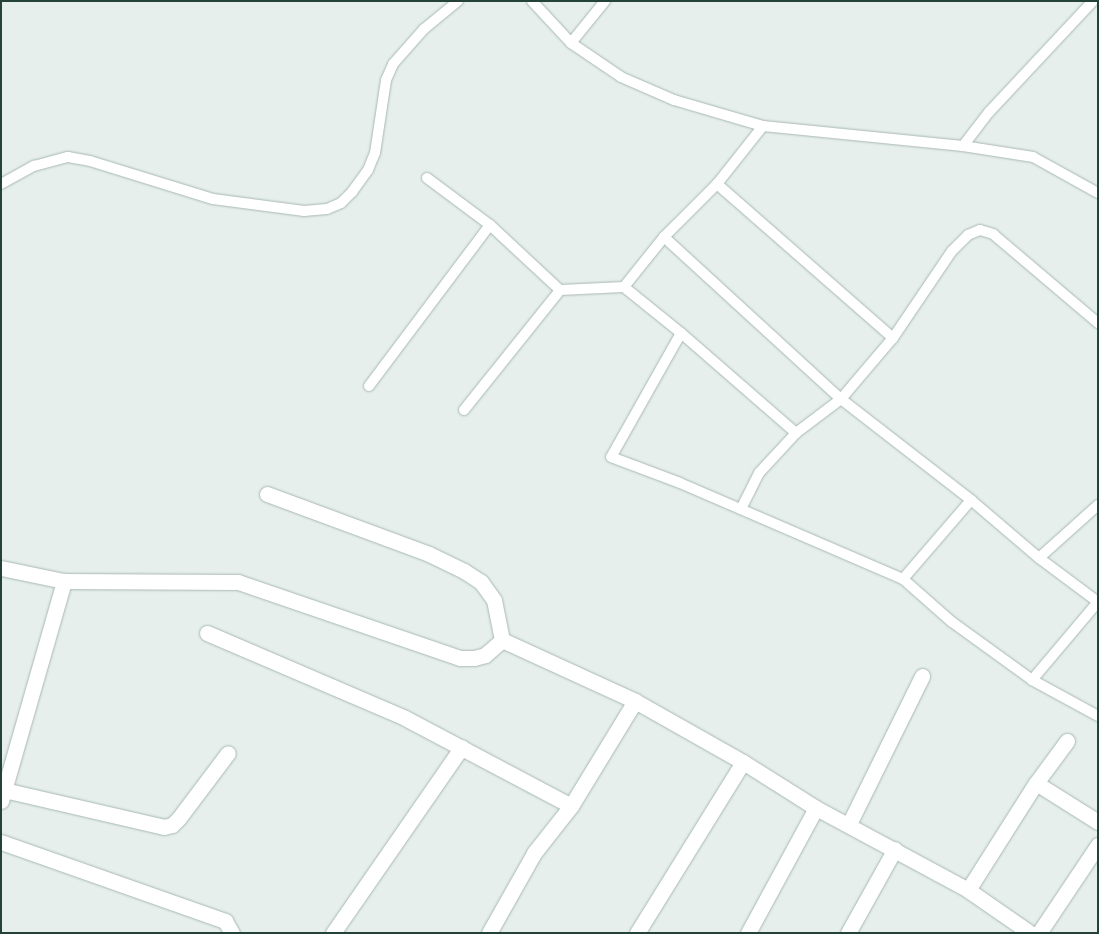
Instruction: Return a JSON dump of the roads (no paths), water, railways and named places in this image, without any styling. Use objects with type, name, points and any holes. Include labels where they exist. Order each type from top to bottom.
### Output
[{"type":"street","points":[[267,494],[429,554],[464,571],[481,582],[494,600],[502,640]]},
{"type":"street","points":[[1,568],[64,581],[238,582],[460,658],[474,658],[485,654],[502,640]]},
{"type":"street","points":[[64,581],[2,795],[164,827],[172,824],[179,818],[228,753]]},
{"type":"street","points":[[207,633],[405,718],[571,806]]},
{"type":"street","points":[[502,640],[635,701],[743,762],[816,808],[850,824],[968,890],[1030,933]]},
{"type":"street","points":[[850,824],[922,676]]},
{"type":"street","points":[[489,933],[534,852],[571,806],[635,701]]},
{"type":"street","points":[[968,890],[1036,783],[1067,741]]},
{"type":"street","points":[[333,933],[462,747]]},
{"type":"street","points":[[637,933],[743,762]]},
{"type":"street","points":[[1036,783],[1098,822]]},
{"type":"street","points":[[748,933],[816,808]]},
{"type":"street","points":[[1,842],[225,921],[232,933]]},
{"type":"street","points":[[1039,933],[1097,846]]},
{"type":"street","points":[[848,933],[895,849]]},
{"type":"lane","points":[[1,184],[34,166],[68,157],[90,161],[213,199],[304,210],[326,209],[341,203],[352,192],[368,170],[375,153],[386,80],[393,64],[424,29],[458,1]]},
{"type":"lane","points":[[532,1],[571,43],[621,78],[665,96],[762,126],[963,146],[1033,157],[1098,193]]},
{"type":"lane","points":[[571,43],[605,1]]},
{"type":"lane","points":[[963,146],[989,112],[1093,1]]},
{"type":"lane","points":[[624,288],[664,237],[717,184],[762,126]]},
{"type":"lane","points":[[427,178],[490,225],[560,290],[624,288],[681,333],[796,433]]},
{"type":"lane","points":[[717,184],[893,338]]},
{"type":"lane","points":[[369,386],[490,225]]},
{"type":"lane","points":[[741,508],[758,473],[796,433],[841,399],[893,338],[952,251],[968,235],[980,230],[993,234],[1098,323]]},
{"type":"lane","points":[[664,237],[841,399],[971,500],[1039,558],[1098,602],[1032,680]]},
{"type":"lane","points":[[464,410],[560,290]]},
{"type":"lane","points":[[681,333],[611,457],[741,508],[903,579],[952,622],[1032,680],[1098,716]]},
{"type":"lane","points":[[903,579],[971,500]]},
{"type":"lane","points":[[1039,558],[1098,505]]}]
